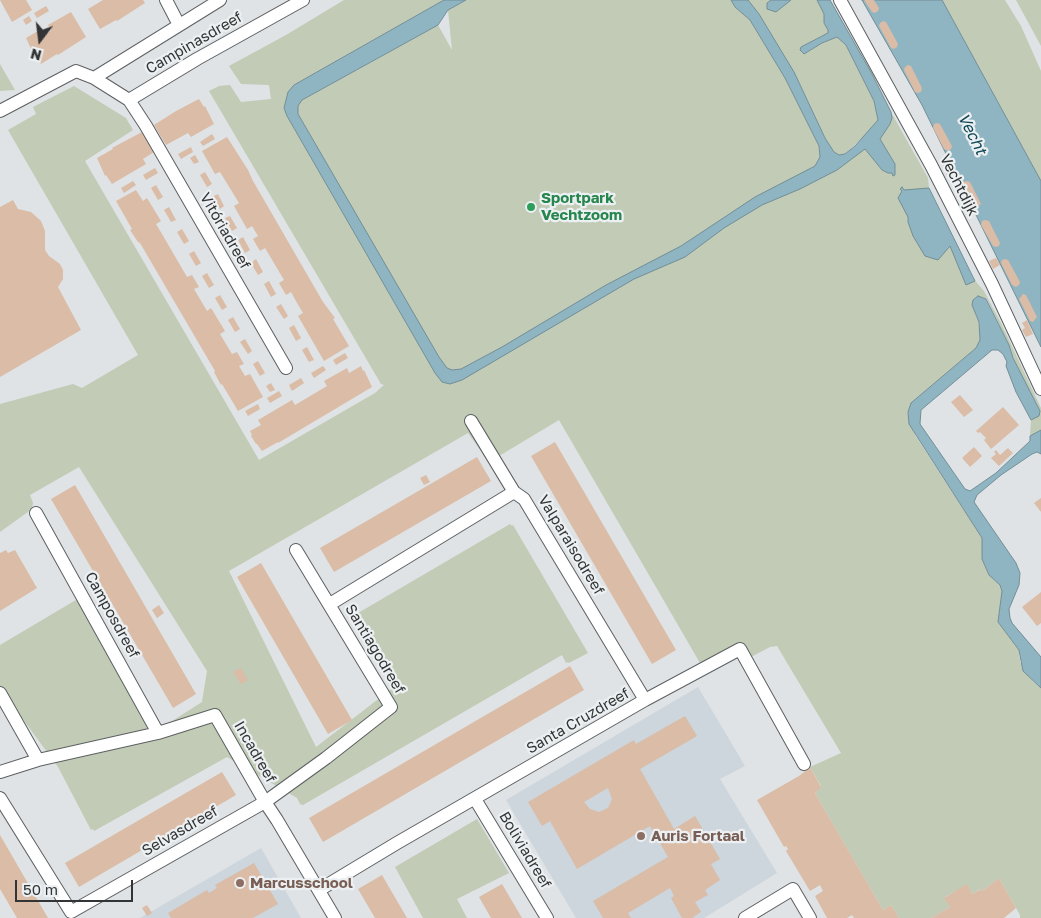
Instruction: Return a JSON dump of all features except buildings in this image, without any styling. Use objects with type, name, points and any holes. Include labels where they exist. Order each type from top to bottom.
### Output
[{"type":"street","points":[[166,0],[179,25]]},
{"type":"street","name":"Campinasdreef","points":[[94,78],[220,0]]},
{"type":"street","name":"Campinasdreef","points":[[129,100],[303,0]]},
{"type":"street","name":"Vechtdijk","points":[[840,0],[931,165],[992,284],[1041,389]]},
{"type":"street","points":[[0,112],[76,72],[94,78],[129,100]]},
{"type":"street","name":"Vitóriadreef","points":[[129,100],[286,368]]},
{"type":"street","points":[[471,421],[514,492]]},
{"type":"street","name":"Valparaisodreef","points":[[330,604],[514,492],[524,498],[645,700]]},
{"type":"street","name":"Camposdreef","points":[[36,513],[158,733]]},
{"type":"street","name":"Santiagodreef","points":[[264,802],[326,758],[391,707],[296,550]]},
{"type":"street","name":"Santa Cruzdreef","points":[[319,890],[645,700],[740,649],[804,764]]},
{"type":"street","points":[[0,693],[38,760]]},
{"type":"street","name":"Incadreef","points":[[0,772],[38,760],[158,733],[215,715],[264,802],[277,820],[335,918]]},
{"type":"street","name":"Selvasdreef","points":[[0,798],[71,912],[264,802]]},
{"type":"street","name":"Boliviadreef","points":[[475,799],[547,918]]},
{"type":"street","points":[[745,918],[794,889],[810,918]]},
{"type":"shaded area","name":"Auris Fortaal","points":[[698,687],[745,766],[720,779],[777,873],[704,918],[576,918],[506,800]]},
{"type":"shaded area","name":"Marcusschool","points":[[261,848],[301,918],[140,918]]},
{"type":"green space","points":[[344,0],[444,0],[294,85],[284,108],[428,360],[298,114],[298,106],[302,100],[438,25],[452,50],[448,10],[466,0],[731,0],[735,7],[750,20],[785,78],[819,146],[820,157],[815,166],[806,171],[866,149],[882,170],[877,138],[892,116],[891,112],[928,178],[929,188],[927,188],[971,276],[984,291],[1001,323],[1041,408],[1041,430],[1030,436],[1031,420],[1039,416],[987,299],[978,296],[973,301],[979,322],[980,340],[976,348],[912,403],[908,412],[915,435],[982,538],[982,559],[989,575],[1000,585],[1002,591],[998,622],[1019,650],[1020,662],[1033,681],[1041,688],[1041,918],[1020,918],[999,878],[982,891],[980,889],[972,894],[967,885],[945,897],[950,907],[931,918],[899,918],[891,905],[883,910],[815,793],[821,786],[810,767],[841,753],[777,646],[770,647],[751,657],[748,656],[739,642],[700,663],[559,420],[489,462],[468,433],[229,571],[316,747],[394,687],[353,616],[510,524],[513,525],[588,653],[569,663],[566,663],[562,655],[303,805],[300,804],[297,798],[227,757],[94,831],[93,829],[91,830],[58,767],[0,688],[0,645],[81,597],[155,732],[202,702],[207,671],[79,467],[30,495],[33,503],[32,509],[0,532],[0,404],[73,384],[82,388],[138,355],[8,130],[36,114],[33,107],[74,86],[126,118],[133,130],[85,161],[259,460],[375,393],[384,385],[381,384],[209,91],[219,86],[230,85],[241,102],[271,99],[269,85],[241,84],[229,66]]},
{"type":"green space","points":[[748,0],[771,0],[767,3],[776,12],[791,0],[817,0],[824,14],[824,22],[828,34],[801,47],[800,50],[802,53],[808,52],[822,43],[837,37],[846,45],[874,101],[878,120],[870,131],[845,154],[838,155],[834,152],[825,138],[800,85],[759,14]]},
{"type":"green space","points":[[942,0],[1005,0],[1021,26],[1041,71],[1041,181]]},
{"type":"green space","points":[[1016,0],[1041,0],[1041,46]]},
{"type":"green space","points":[[0,64],[15,90],[0,91]]},
{"type":"green space","points":[[477,819],[509,873],[457,899],[467,918],[423,918],[395,867]]},
{"type":"water","points":[[444,0],[466,0],[448,10],[438,25],[302,100],[298,106],[298,114],[439,357],[447,368],[452,370],[461,369],[502,347],[606,285],[681,246],[755,197],[815,166],[820,157],[819,146],[785,78],[750,20],[735,7],[731,0],[748,0],[759,14],[794,72],[825,138],[834,152],[839,155],[845,154],[855,146],[878,120],[874,101],[846,45],[837,37],[822,43],[804,54],[800,50],[801,47],[828,33],[824,23],[824,14],[817,0],[830,0],[891,112],[890,124],[880,139],[895,164],[895,175],[893,176],[892,173],[882,170],[865,149],[837,170],[800,189],[762,205],[724,228],[685,257],[634,279],[462,380],[450,384],[442,382],[435,373],[284,108],[288,92],[294,85]]},
{"type":"water","points":[[771,0],[791,0],[776,12],[767,9],[767,3]]},
{"type":"water","name":"Vecht","points":[[862,0],[942,0],[1041,181],[1041,347],[922,105]]},
{"type":"water","points":[[902,187],[904,190],[929,188],[975,281],[966,285],[950,246],[938,260],[925,256],[913,236],[908,217],[898,198]]},
{"type":"water","points":[[978,296],[986,299],[1040,411],[1039,416],[1031,420],[1016,392],[1003,354],[998,350],[992,350],[921,410],[920,424],[965,489],[970,491],[996,473],[1030,441],[1030,436],[1041,430],[1041,454],[1037,452],[1032,454],[1001,475],[977,495],[974,502],[1016,563],[1020,573],[1019,585],[1009,609],[1010,618],[1012,623],[1041,657],[1041,688],[1023,671],[1019,650],[998,622],[1002,591],[1000,585],[989,575],[982,559],[982,538],[909,424],[908,412],[911,403],[976,348],[980,340],[979,322],[972,305],[973,300]]},
{"type":"place","name":"Sportpark Vechtzoom","points":[[531,207]]},
{"type":"place","name":"Auris Fortaal","points":[[641,836]]},
{"type":"place","name":"Marcusschool","points":[[240,883]]}]
